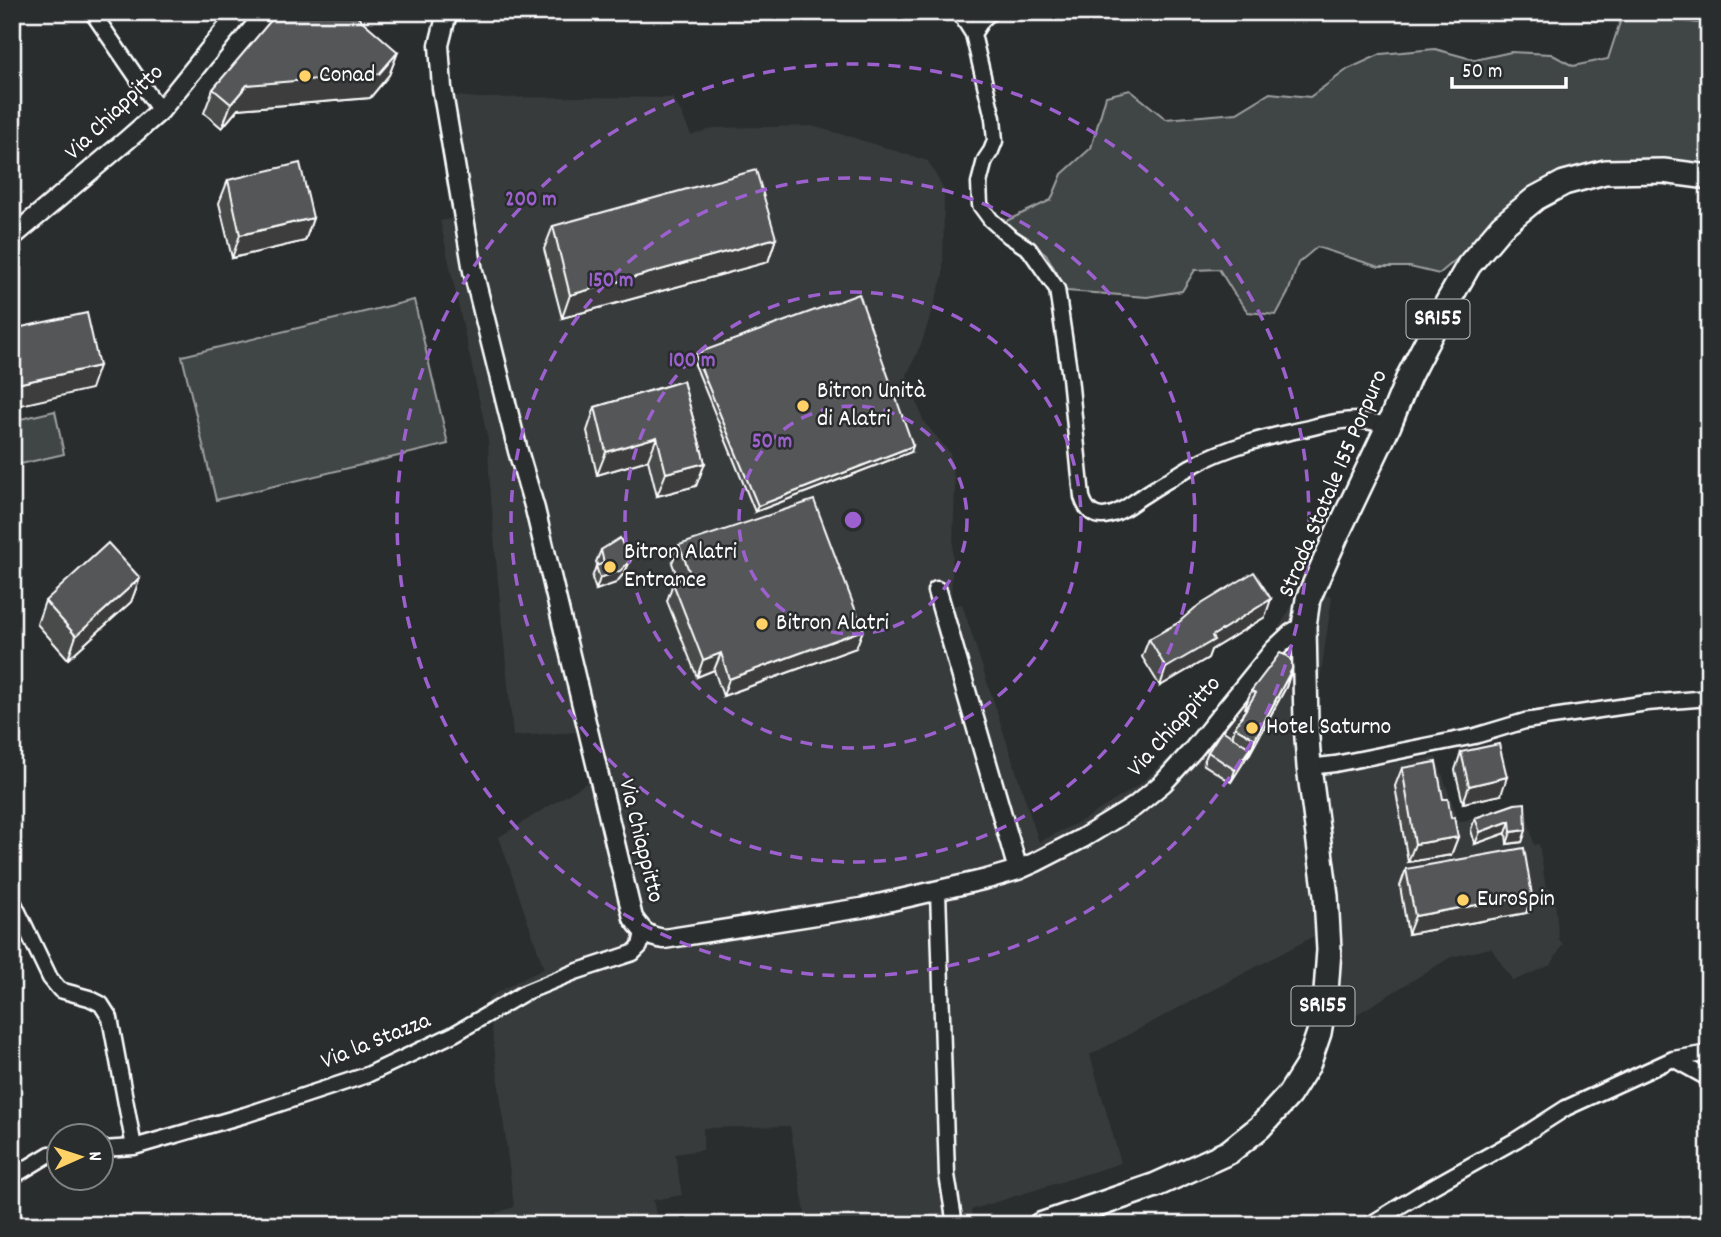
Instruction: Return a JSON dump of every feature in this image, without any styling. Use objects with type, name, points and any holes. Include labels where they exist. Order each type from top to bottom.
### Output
[{"type":"main road","name":"Strada Statale 155 Porpuro","points":[[1040,1225],[1156,1185],[1229,1152],[1260,1127],[1289,1095],[1308,1065],[1319,1033],[1329,950],[1326,896],[1306,723],[1304,626],[1308,599],[1409,376],[1469,265],[1502,226],[1536,198],[1564,183],[1605,173],[1663,171],[1709,177]]},
{"type":"street","points":[[92,12],[160,111]]},
{"type":"street","name":"Via Chiappitto","points":[[12,237],[160,111],[240,12]]},
{"type":"street","name":"Via Chiappitto","points":[[448,12],[439,45],[442,88],[473,271],[538,522],[633,918],[643,932],[664,939],[861,908],[1018,870],[1083,838],[1134,807],[1163,783],[1274,650],[1304,626]]},
{"type":"street","points":[[959,12],[973,34],[993,118],[995,141],[985,160],[979,183],[980,205],[991,220],[1029,249],[1057,289],[1070,377],[1082,497],[1092,514],[1109,515],[1122,510],[1194,465],[1225,451],[1273,436],[1329,423],[1356,420],[1389,425]]},
{"type":"street","points":[[973,34],[991,12]]},
{"type":"street","points":[[937,591],[1018,870]]},
{"type":"street","points":[[1310,767],[1475,736],[1525,721],[1647,703],[1709,698]]},
{"type":"street","points":[[938,891],[947,1175],[956,1225]]},
{"type":"street","points":[[12,899],[50,978],[60,990],[101,1004],[110,1018],[134,1147]]},
{"type":"street","name":"Via la Stazza","points":[[116,1148],[134,1147],[244,1115],[367,1075],[454,1034],[524,993],[575,972],[633,953],[640,946],[643,932]]},
{"type":"street","points":[[1369,1225],[1566,1108],[1673,1059],[1709,1053]]},
{"type":"street","points":[[1673,1059],[1709,1079]]},
{"type":"street","points":[[12,1177],[46,1156]]},
{"type":"shaded area","points":[[1704,12],[1709,12],[1709,166],[1595,166],[1476,243],[1439,274],[1410,267],[1379,267],[1317,247],[1298,263],[1288,293],[1276,315],[1248,312],[1219,269],[1195,270],[1182,291],[1147,297],[1067,291],[1046,254],[1004,222],[1051,200],[1062,174],[1091,148],[1106,96],[1130,90],[1166,119],[1237,113],[1270,93],[1310,97],[1348,69],[1381,54],[1435,49],[1475,60],[1511,52],[1551,54],[1573,66],[1608,59],[1622,16],[1638,14],[1697,23]]},
{"type":"shaded area","points":[[433,94],[478,98],[672,98],[691,135],[714,128],[812,126],[928,161],[944,190],[943,276],[922,342],[907,375],[924,422],[950,453],[955,485],[951,606],[962,604],[1039,842],[1083,820],[1125,794],[1182,746],[1274,636],[1303,587],[1332,597],[1317,720],[1322,773],[1436,757],[1459,822],[1525,806],[1534,845],[1539,844],[1546,888],[1554,890],[1559,940],[1563,944],[1551,965],[1513,981],[1491,948],[1451,957],[1341,1024],[1337,924],[1090,1055],[1121,1163],[971,1210],[974,1225],[807,1225],[790,1126],[703,1128],[703,1150],[675,1154],[682,1195],[653,1200],[658,1225],[498,1225],[496,1213],[514,1207],[488,998],[544,969],[499,837],[591,780],[578,732],[513,736],[496,560],[488,440],[440,221],[451,219]]},
{"type":"shaded area","points":[[414,300],[448,444],[216,500],[182,356]]},
{"type":"shaded area","points":[[55,411],[64,454],[12,466],[12,421]]},
{"type":"building","points":[[278,12],[352,12],[398,52],[379,74],[247,85],[231,104],[213,89]]},
{"type":"building","points":[[300,163],[313,218],[240,235],[228,180]]},
{"type":"building","points":[[756,170],[776,238],[570,295],[553,226]]},
{"type":"building","name":"Bitron Unità di Alatri","points":[[859,294],[913,446],[758,506],[695,354]]},
{"type":"building","points":[[87,313],[99,366],[12,385],[12,329]]},
{"type":"building","points":[[683,381],[705,463],[666,473],[657,437],[606,452],[595,407]]},
{"type":"building","name":"Bitron Alatri","points":[[814,500],[863,630],[729,679],[721,653],[703,660],[673,583],[691,576],[679,545]]},
{"type":"building","points":[[620,538],[630,561],[620,571],[600,578],[596,566],[604,563],[601,550]]},
{"type":"building","points":[[108,543],[140,578],[76,636],[45,601]]},
{"type":"building","points":[[1254,572],[1271,599],[1212,636],[1214,640],[1166,668],[1149,639],[1178,623],[1195,608]]},
{"type":"building","name":"Hotel Saturno","points":[[1280,653],[1288,656],[1292,669],[1255,739],[1235,727],[1256,693],[1251,691]]},
{"type":"building","points":[[1222,730],[1250,748],[1235,770],[1208,752]]},
{"type":"building","points":[[1499,744],[1507,777],[1469,786],[1461,752]]},
{"type":"building","points":[[1436,762],[1443,799],[1448,799],[1458,837],[1415,844],[1402,768]]},
{"type":"building","points":[[1525,803],[1526,830],[1511,832],[1510,821],[1480,832],[1475,818]]},
{"type":"building","name":"EuroSpin","points":[[1524,848],[1532,895],[1415,916],[1406,869]]},
{"type":"place","name":"Conad","points":[[305,76]]},
{"type":"place","name":"Bitron Unità di Alatri","points":[[803,406]]},
{"type":"place","name":"Bitron Alatri Entrance","points":[[610,567]]},
{"type":"place","name":"Bitron Alatri","points":[[762,624]]},
{"type":"place","name":"Hotel Saturno","points":[[1252,728]]},
{"type":"place","name":"EuroSpin","points":[[1463,900]]}]
